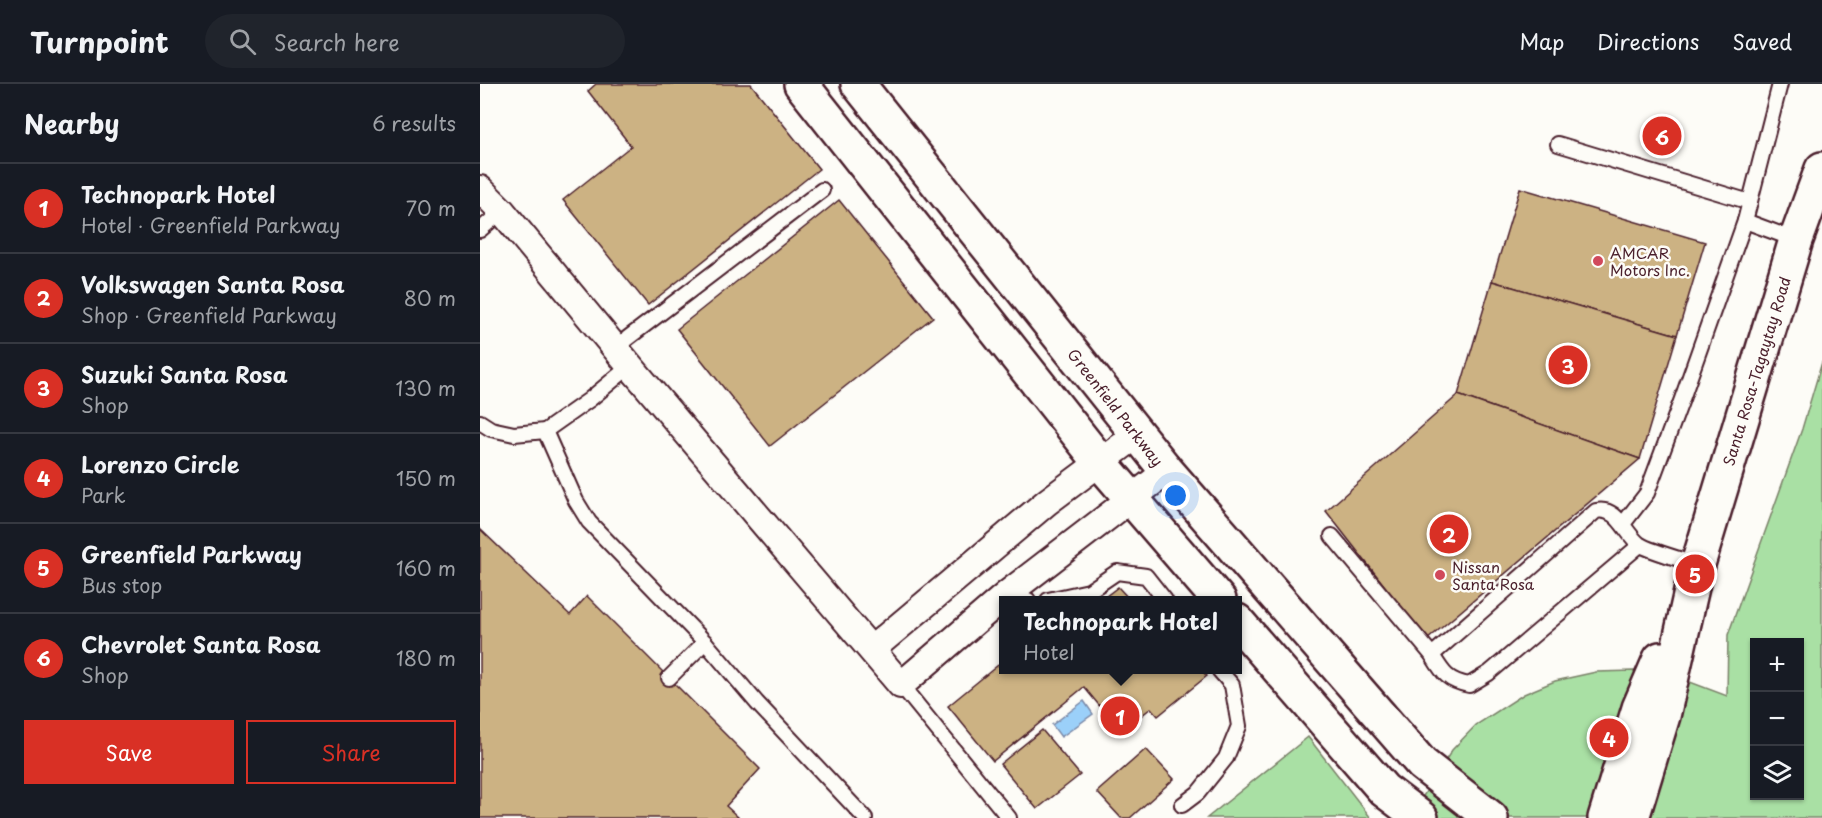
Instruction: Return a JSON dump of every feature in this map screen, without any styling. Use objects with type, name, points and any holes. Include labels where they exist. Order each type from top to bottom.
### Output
[{"type":"main road","points":[[801,84],[1100,462],[1216,596]]},
{"type":"main road","name":"Greenfield Parkway","points":[[858,84],[1167,471],[1422,764],[1491,818]]},
{"type":"main road","name":"Santa Rosa-Tagaytay Road","points":[[1632,818],[1663,716],[1696,569],[1796,240],[1822,169]]},
{"type":"main road","name":"Santa Rosa-Tagaytay Road","points":[[1605,818],[1639,708],[1696,569]]},
{"type":"main road","points":[[1242,627],[1384,790],[1420,818]]},
{"type":"street","points":[[480,189],[502,211],[902,685],[999,611]]},
{"type":"street","points":[[872,649],[1047,502],[1138,434]]},
{"type":"street","points":[[1018,596],[1167,471]]},
{"type":"lane","points":[[1623,524],[1647,493],[1682,399],[1750,202],[1780,84]]},
{"type":"lane","points":[[1558,144],[1750,202]]},
{"type":"lane","points":[[480,422],[490,429],[514,434],[545,431],[589,400],[623,357],[822,190]]},
{"type":"lane","points":[[480,230],[502,211]]},
{"type":"lane","points":[[1744,221],[1796,240]]},
{"type":"lane","points":[[545,431],[576,501],[589,522],[705,642],[757,703],[865,818]]},
{"type":"lane","points":[[1432,655],[1596,511],[1608,511],[1623,524],[1640,545],[1696,569]]},
{"type":"lane","points":[[1332,536],[1432,655],[1446,676],[1455,683],[1469,685],[1489,673],[1640,545]]},
{"type":"lane","points":[[1066,596],[1089,591],[1118,572],[1146,576],[1162,596]]},
{"type":"lane","points":[[669,678],[705,642]]},
{"type":"lane","points":[[1182,805],[1198,793],[1226,758],[1239,726],[1232,685],[1223,674]]},
{"type":"lane","points":[[902,685],[1009,818]]},
{"type":"green space","points":[[1822,362],[1822,818],[1415,818],[1420,801],[1452,750],[1476,725],[1524,694],[1555,681],[1596,672],[1634,671],[1682,679],[1727,696],[1728,635],[1802,429]]},
{"type":"green space","points":[[1308,737],[1371,818],[1207,818]]},
{"type":"water","points":[[1084,701],[1093,714],[1061,737],[1052,725]]},
{"type":"building","points":[[596,84],[751,84],[819,169],[648,305],[563,200],[631,146],[588,91]]},
{"type":"building","name":"AMCAR Motors Inc.","points":[[1520,188],[1705,242],[1677,335],[1492,281]]},
{"type":"building","points":[[839,200],[933,317],[770,446],[677,329]]},
{"type":"building","points":[[1492,281],[1677,335],[1640,459],[1458,395]]},
{"type":"building","name":"Nissan Santa Rosa","points":[[1458,395],[1640,459],[1427,640],[1326,511]]},
{"type":"building","points":[[480,529],[570,615],[587,596],[760,769],[726,806],[739,818],[480,818]]},
{"type":"building","points":[[1118,587],[1126,596],[1106,596]]},
{"type":"building","points":[[999,664],[999,674],[1205,674],[1207,676],[1158,716],[1151,708],[1121,732],[1084,687],[993,761],[948,706]]},
{"type":"building","points":[[1042,730],[1080,775],[1037,809],[1000,764]]},
{"type":"building","points":[[1146,749],[1174,779],[1130,818],[1121,818],[1097,792]]},
{"type":"place","name":"Chevrolet Santa Rosa","points":[[1662,136]]},
{"type":"place","name":"AMCAR Motors Inc.","points":[[1598,261]]},
{"type":"place","name":"Suzuki Santa Rosa","points":[[1568,365]]},
{"type":"place","name":"Volkswagen Santa Rosa","points":[[1449,534]]},
{"type":"place","name":"Greenfield Parkway","points":[[1695,574]]},
{"type":"place","name":"Nissan Santa Rosa","points":[[1440,575]]},
{"type":"place","name":"Technopark Hotel","points":[[1120,716]]},
{"type":"place","name":"Lorenzo Circle","points":[[1609,738]]}]
